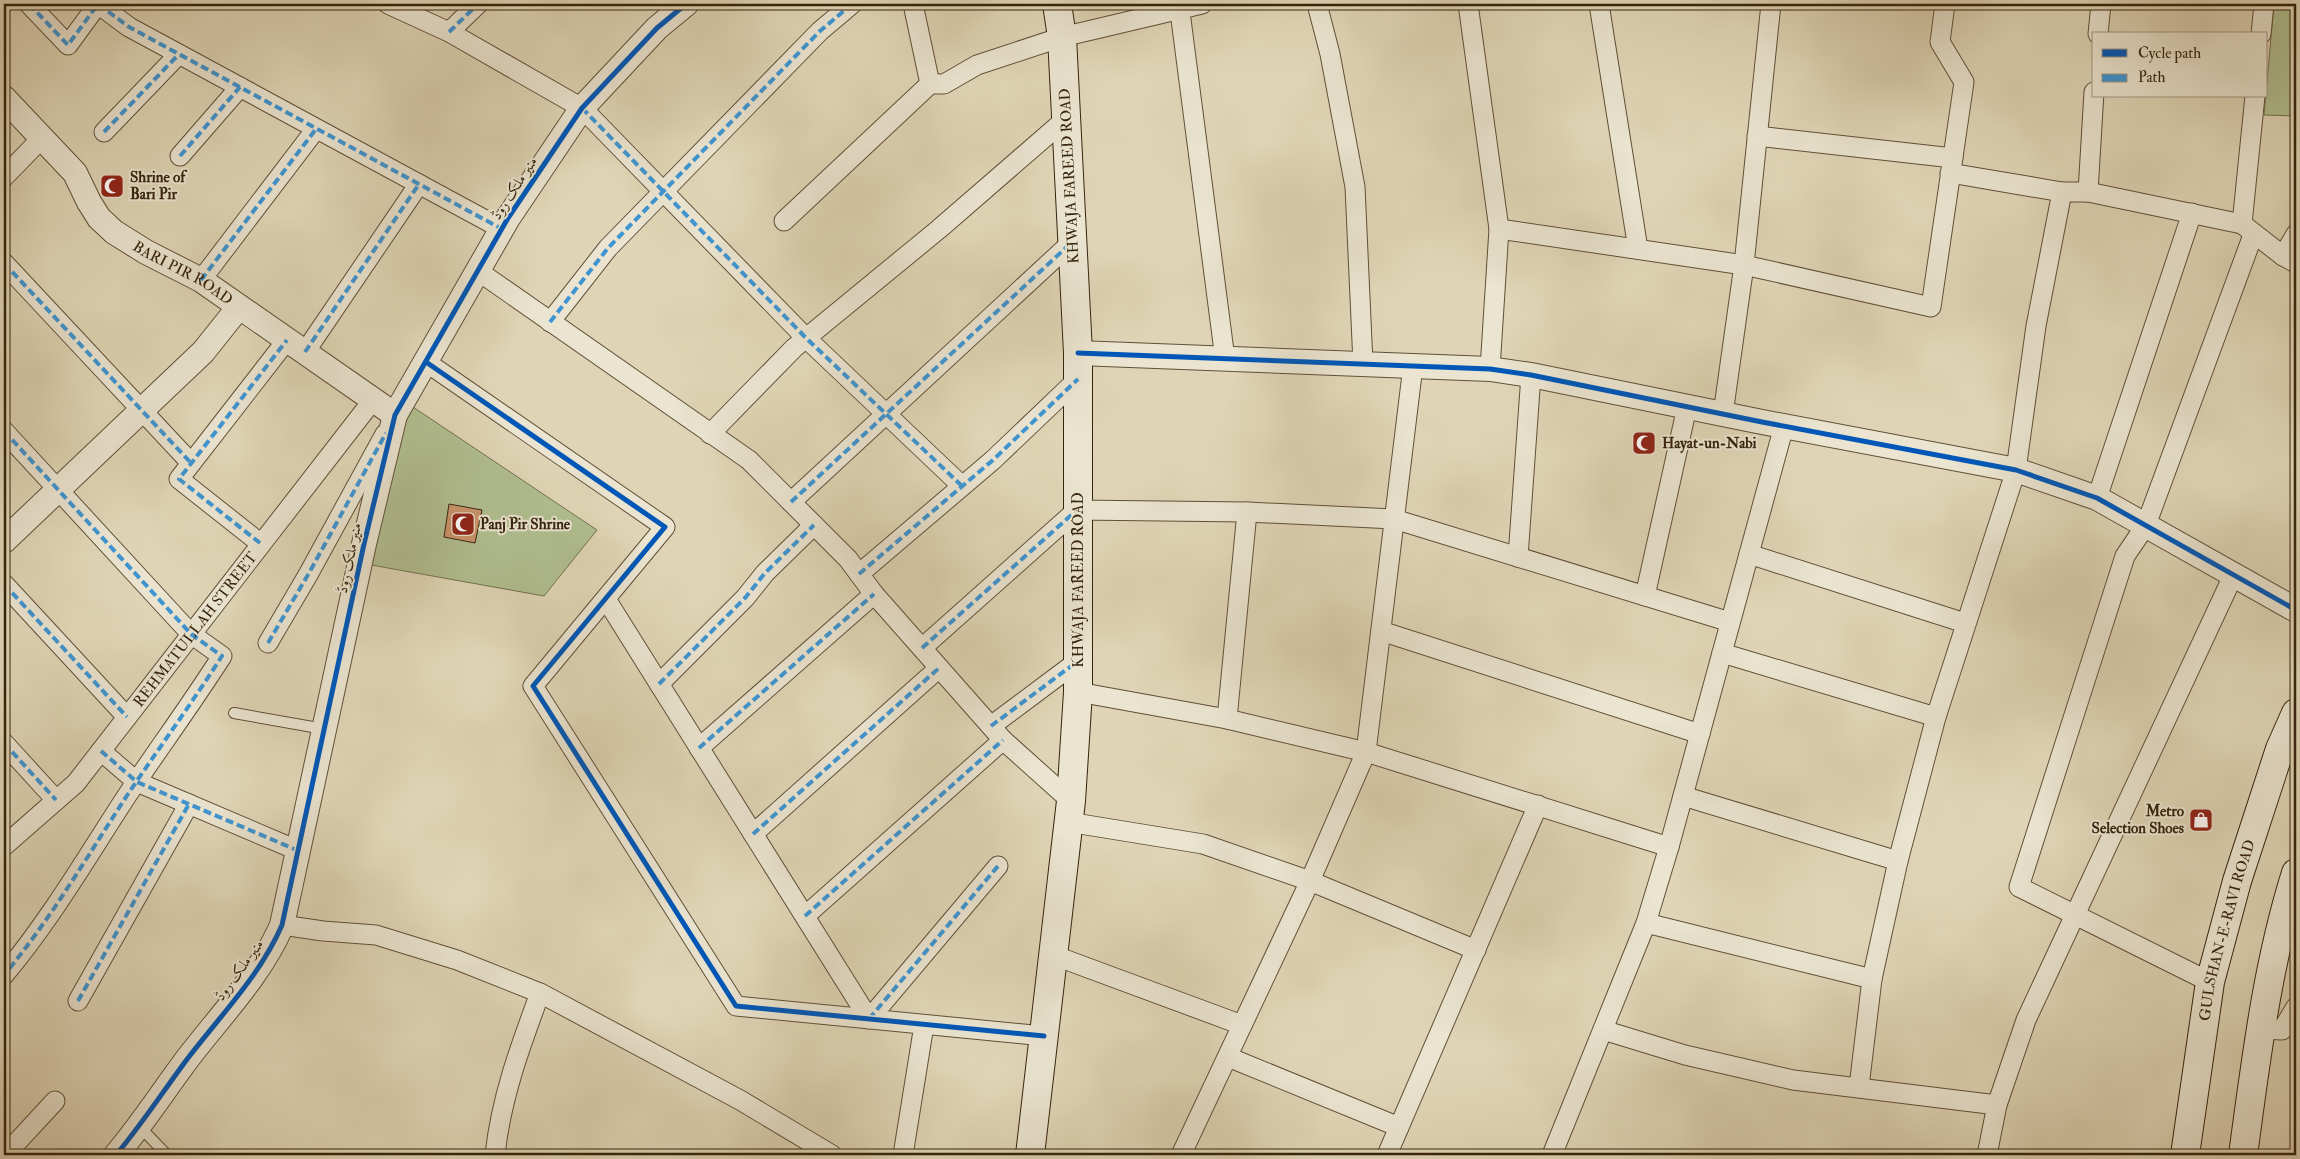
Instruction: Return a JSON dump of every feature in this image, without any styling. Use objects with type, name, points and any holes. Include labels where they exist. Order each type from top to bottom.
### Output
[{"type":"main road","name":"KHWAJA FAREED ROAD","points":[[1030,1155],[1069,811],[1078,692],[1078,366],[1071,243],[1067,118],[1062,37],[1057,4]]},
{"type":"main road","name":"GULSHAN-E-RAVI ROAD","points":[[2185,1155],[2210,982],[2237,881],[2280,749],[2296,714]]},
{"type":"main road","points":[[2243,1155],[2260,1029],[2273,958],[2296,873]]},
{"type":"street","points":[[29,4],[68,45],[98,4],[129,27],[502,229]]},
{"type":"street","points":[[388,4],[449,32],[582,108],[806,338],[962,486]]},
{"type":"street","points":[[449,32],[478,4]]},
{"type":"street","name":"منیر ملک روڈ","points":[[116,1155],[140,1127],[178,1071],[271,950],[282,924],[364,544],[395,415],[502,229],[582,108],[658,28],[686,4]]},
{"type":"street","points":[[550,322],[608,248],[820,32],[852,4]]},
{"type":"street","points":[[913,4],[930,84]]},
{"type":"street","points":[[784,221],[930,84],[944,84],[977,65],[1062,37],[1180,7],[1202,4]]},
{"type":"street","points":[[1317,4],[1330,54],[1355,187],[1363,364]]},
{"type":"street","points":[[1468,4],[1499,229],[1490,369]]},
{"type":"street","points":[[1600,4],[1638,249]]},
{"type":"street","points":[[1723,414],[1744,265],[1771,4]]},
{"type":"street","points":[[1499,229],[1744,265],[1931,307],[1964,82],[1940,42],[1945,4]]},
{"type":"street","points":[[2098,32],[2101,4]]},
{"type":"street","points":[[2261,32],[2264,4]]},
{"type":"street","points":[[1180,7],[1225,359]]},
{"type":"street","points":[[104,132],[179,54]]},
{"type":"street","points":[[180,156],[240,87]]},
{"type":"street","name":"BARI PIR ROAD","points":[[4,98],[75,173],[89,202],[100,218],[114,232],[146,252],[201,280],[395,415]]},
{"type":"street","points":[[2088,192],[2094,98]]},
{"type":"street","points":[[2210,982],[2019,888],[2125,556],[2146,525],[2248,230],[2255,98]]},
{"type":"street","points":[[710,434],[794,348],[939,228],[1067,118]]},
{"type":"street","points":[[201,280],[316,129]]},
{"type":"street","points":[[1757,136],[1952,166],[2062,192],[2088,192],[2192,213],[2248,230],[2290,260],[2296,234]]},
{"type":"street","points":[[4,177],[41,139]]},
{"type":"street","points":[[260,543],[179,479],[191,463],[296,346],[419,184]]},
{"type":"street","points":[[1859,1087],[1872,979],[1898,861],[1936,718],[1965,623],[2016,470],[2036,326],[2062,192]]},
{"type":"street","points":[[2097,498],[2192,213]]},
{"type":"street","points":[[791,502],[1071,243]]},
{"type":"street","points":[[4,263],[191,463]]},
{"type":"street","points":[[478,271],[748,460],[848,559],[874,594],[1069,811],[1203,844],[1310,881],[1476,950]]},
{"type":"street","points":[[4,541],[203,352],[239,307]]},
{"type":"street","points":[[859,574],[962,486],[1078,366],[1225,359],[1490,369],[1531,375],[2016,470],[2097,498],[2296,610]]},
{"type":"street","points":[[426,362],[665,527],[533,686],[736,1006],[1044,1036]]},
{"type":"street","points":[[1181,1155],[1310,881],[1366,752],[1412,366]]},
{"type":"street","points":[[1518,557],[1531,375]]},
{"type":"street","name":"REHMATULLAH STREET","points":[[4,846],[76,783],[260,543],[373,400]]},
{"type":"street","points":[[1644,596],[1687,407]]},
{"type":"street","points":[[268,643],[309,573],[395,415]]},
{"type":"street","points":[[1552,1155],[1646,923],[1669,847],[1784,426]]},
{"type":"street","points":[[4,431],[190,634],[222,656],[60,900],[4,975]]},
{"type":"street","points":[[922,648],[1077,510],[1247,512],[1394,519],[1730,622]]},
{"type":"street","points":[[1227,720],[1247,512]]},
{"type":"street","points":[[659,684],[745,598],[765,574],[814,525]]},
{"type":"street","points":[[1749,554],[1965,623]]},
{"type":"street","points":[[1987,1155],[1997,1105],[2026,1020],[2233,576]]},
{"type":"street","points":[[4,584],[127,717]]},
{"type":"street","points":[[699,748],[874,594]]},
{"type":"street","points":[[606,599],[869,1019]]},
{"type":"street","points":[[1381,630],[1700,734]]},
{"type":"street","points":[[1722,653],[1936,718]]},
{"type":"street","points":[[805,916],[997,733],[1078,660]]},
{"type":"street","points":[[752,834],[939,668]]},
{"type":"street","points":[[1078,692],[1227,720],[1366,752],[1669,847]]},
{"type":"street","points":[[4,743],[56,800]]},
{"type":"street","points":[[101,751],[137,782],[299,851]]},
{"type":"street","points":[[1683,796],[1898,861]]},
{"type":"street","points":[[78,1001],[189,804]]},
{"type":"street","points":[[1387,1155],[1538,805]]},
{"type":"street","points":[[869,1019],[998,866]]},
{"type":"street","points":[[1646,923],[1872,979]]},
{"type":"street","points":[[282,924],[323,931],[376,935],[457,960],[540,994],[740,1100],[832,1155]]},
{"type":"street","points":[[1053,955],[1242,1026]]},
{"type":"street","points":[[495,1155],[498,1124],[515,1059],[540,994]]},
{"type":"street","points":[[2260,1029],[2282,1030],[2296,1007]]},
{"type":"street","points":[[903,1155],[924,1025]]},
{"type":"street","points":[[1603,1030],[1685,1055],[1793,1080],[1997,1105]]},
{"type":"street","points":[[1228,1057],[1399,1127]]},
{"type":"street","points":[[5,1155],[55,1101]]},
{"type":"lane","points":[[234,713],[325,730]]},
{"type":"lane","points":[[140,1127],[167,1155]]},
{"type":"green space","points":[[2274,4],[2296,4],[2296,116],[2264,115],[2266,98],[2268,98],[2268,71]]},
{"type":"green space","points":[[404,401],[597,530],[544,596],[360,563]]},
{"type":"building","name":"Panj Pir Shrine","points":[[449,504],[482,510],[475,543],[444,537]]},
{"type":"marked path","points":[[29,4],[68,45],[98,4],[129,27],[502,229]]},
{"type":"marked path","points":[[449,32],[478,4]]},
{"type":"marked path","points":[[550,322],[608,248],[820,31],[852,4]]},
{"type":"marked path","points":[[104,132],[179,54]]},
{"type":"marked path","points":[[180,156],[240,87]]},
{"type":"marked path","points":[[582,108],[806,338],[962,486]]},
{"type":"marked path","points":[[201,280],[316,129]]},
{"type":"marked path","points":[[305,352],[419,184]]},
{"type":"marked path","points":[[791,502],[1071,243]]},
{"type":"marked path","points":[[4,263],[191,463]]},
{"type":"marked path","points":[[260,543],[179,479],[287,340]]},
{"type":"marked path","points":[[859,574],[993,460],[1078,379]]},
{"type":"marked path","points":[[4,431],[191,634],[222,656],[128,794],[38,932],[4,975]]},
{"type":"marked path","points":[[268,643],[386,433]]},
{"type":"marked path","points":[[922,648],[1077,510]]},
{"type":"marked path","points":[[659,684],[745,598],[765,573],[814,525]]},
{"type":"marked path","points":[[4,584],[127,717]]},
{"type":"marked path","points":[[699,748],[874,594]]},
{"type":"marked path","points":[[991,726],[1078,661]]},
{"type":"marked path","points":[[753,834],[939,668]]},
{"type":"marked path","points":[[805,916],[1003,740]]},
{"type":"marked path","points":[[4,743],[56,800]]},
{"type":"marked path","points":[[101,751],[137,782],[299,851]]},
{"type":"marked path","points":[[78,1001],[189,804]]},
{"type":"marked path","points":[[869,1019],[998,866]]},
{"type":"cycle path","points":[[116,1155],[188,1058],[240,994],[263,960],[282,925],[364,544],[395,415],[508,218],[582,108],[657,28],[686,4]]},
{"type":"cycle path","points":[[1078,353],[1490,369],[1531,375],[1762,422],[2016,470],[2097,498],[2296,610]]},
{"type":"cycle path","points":[[426,362],[665,527],[533,686],[736,1006],[1044,1036]]},
{"type":"place","name":"Shrine of Bari Pir","points":[[112,186]]},
{"type":"place","name":"Hayat-un-Nabi","points":[[1644,443]]},
{"type":"place","name":"Panj Pir Shrine","points":[[463,524]]},
{"type":"place","name":"Metro Selection Shoes","points":[[2201,820]]}]
